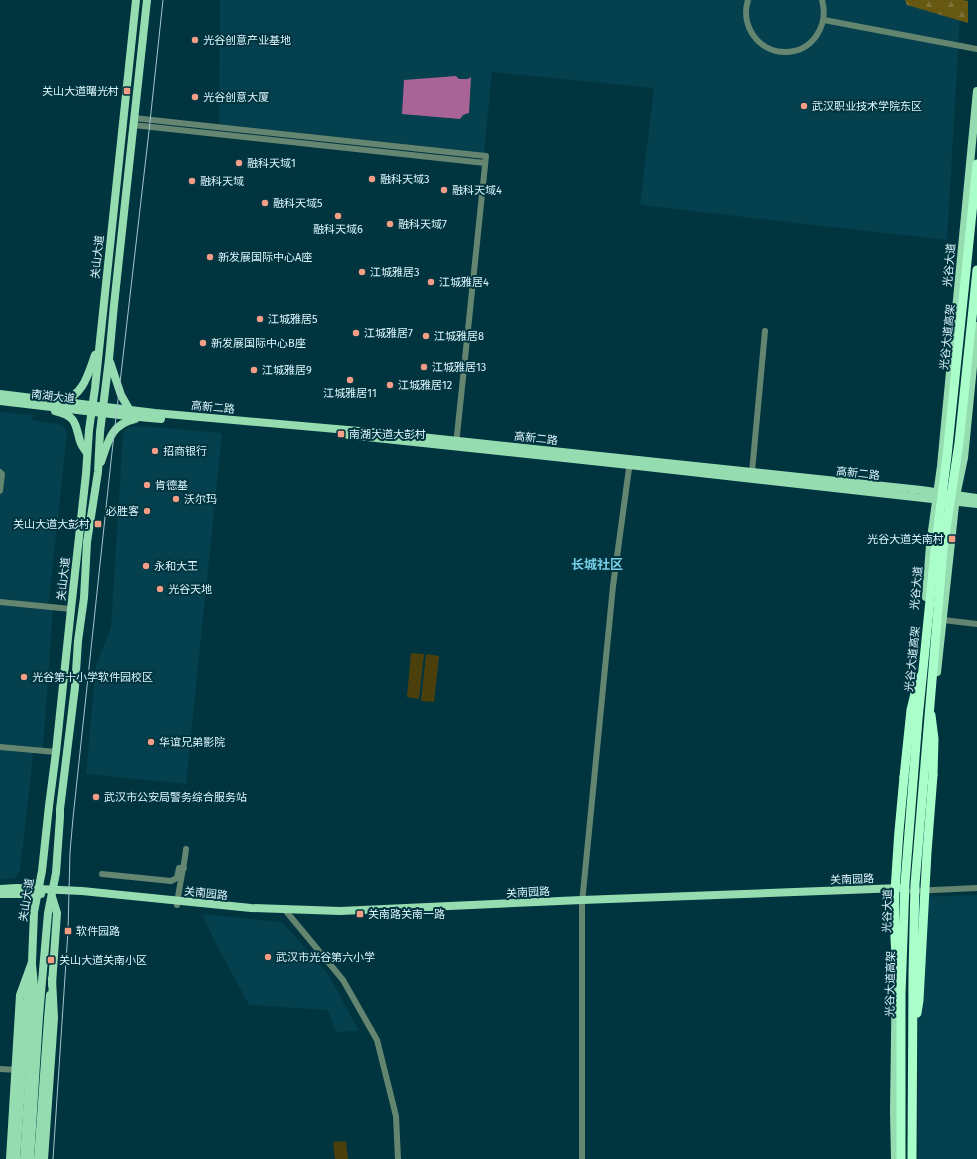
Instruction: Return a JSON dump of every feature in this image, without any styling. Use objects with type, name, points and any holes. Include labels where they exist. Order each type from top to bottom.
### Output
[{"type":"highway","name":"光谷大道高架","points":[[901,1159],[901,993],[905,883],[918,719],[977,164]]},
{"type":"highway","name":"光谷大道高架","points":[[912,1159],[916,884],[928,719],[943,550],[959,443],[977,270]]},
{"type":"highway","points":[[901,993],[894,948],[897,855],[911,710],[919,677]]},
{"type":"highway","points":[[913,1038],[920,1000],[927,852],[933,775],[934,739],[931,714]]},
{"type":"main road","name":"关山大道","points":[[10,1159],[20,995],[32,962],[34,912],[42,871],[56,752],[70,609],[84,492],[98,347],[136,0]]},
{"type":"main road","name":"关山大道","points":[[33,1016],[42,996],[48,913],[56,873],[60,808],[67,759],[78,641],[84,598],[89,529],[98,472],[103,410],[110,359],[146,0]]},
{"type":"main road","name":"光谷大道","points":[[895,1159],[895,1027],[898,890],[906,786],[919,677],[977,91]]},
{"type":"main road","points":[[912,1159],[912,891],[922,790],[956,499],[964,458],[977,326]]},
{"type":"main road","points":[[62,401],[71,398],[85,382],[98,347]]},
{"type":"main road","points":[[110,359],[121,395],[129,409]]},
{"type":"main road","name":"南湖大道","points":[[0,394],[62,401],[103,410]]},
{"type":"main road","name":"南湖大道","points":[[0,401],[92,408]]},
{"type":"main road","points":[[20,403],[60,412],[70,417],[75,422],[80,443],[87,453]]},
{"type":"main road","name":"高新二路","points":[[103,410],[129,409],[155,413],[393,434],[457,443],[918,497],[937,496]]},
{"type":"main road","name":"高新二路","points":[[103,410],[146,418],[457,443]]},
{"type":"main road","points":[[98,472],[108,440],[117,427],[127,421],[146,418]]},
{"type":"main road","name":"高新二路","points":[[629,462],[752,472],[937,496],[977,504]]},
{"type":"main road","points":[[918,497],[931,506],[933,526]]},
{"type":"main road","name":"高新二路","points":[[956,499],[977,498]]},
{"type":"main road","name":"关南园路","points":[[0,889],[38,892]]},
{"type":"main road","name":"关南园路","points":[[0,894],[52,892],[82,896],[177,903],[251,913],[287,912],[340,915],[582,902],[898,890],[912,891]]},
{"type":"main road","points":[[38,1159],[57,913],[52,892]]},
{"type":"main road","points":[[16,1159],[35,996],[32,962]]},
{"type":"main road","points":[[44,1159],[54,1018],[52,979]]},
{"type":"main road","points":[[24,1159],[33,1016]]},
{"type":"main road","points":[[30,1159],[33,1016]]},
{"type":"street","points":[[748,0],[746,7],[746,20],[751,32],[760,43],[771,50],[785,52],[798,50],[810,43],[819,33],[824,20],[822,0]]},
{"type":"street","points":[[824,20],[977,49]]},
{"type":"street","points":[[134,122],[486,156],[457,443]]},
{"type":"street","points":[[134,122],[485,163]]},
{"type":"street","points":[[752,472],[765,331]]},
{"type":"street","points":[[582,1159],[582,902],[613,586],[629,462]]},
{"type":"street","points":[[0,472],[2,474],[0,491]]},
{"type":"street","points":[[0,602],[70,609]]},
{"type":"street","points":[[943,620],[977,624]]},
{"type":"street","points":[[0,747],[56,752]]},
{"type":"street","points":[[177,903],[186,849]]},
{"type":"street","points":[[102,874],[172,881],[176,878],[179,868],[184,868]]},
{"type":"street","points":[[912,891],[977,888]]},
{"type":"street","points":[[287,912],[343,980],[377,1040],[396,1116],[398,1159]]},
{"type":"street","points":[[0,1069],[50,1072]]},
{"type":"shaded area","name":"武汉职业技术学院东区","points":[[220,0],[961,0],[947,240],[640,205],[654,88],[492,72],[484,153],[219,124]]},
{"type":"shaded area","points":[[456,76],[459,79],[468,79],[471,77],[469,113],[463,115],[460,119],[402,114],[404,80]]},
{"type":"shaded area","points":[[0,412],[33,415],[32,420],[63,425],[67,433],[48,609],[53,609],[43,748],[34,748],[20,870],[15,878],[0,880]]},
{"type":"shaded area","name":"光谷天地","points":[[141,426],[222,433],[186,784],[86,774],[96,666],[111,627],[123,434],[125,429],[129,427]]},
{"type":"shaded area","points":[[411,653],[424,654],[419,699],[407,697]]},
{"type":"shaded area","points":[[426,654],[439,656],[434,702],[421,701]]},
{"type":"shaded area","points":[[977,895],[977,1159],[918,1159],[917,897]]},
{"type":"shaded area","name":"武汉市光谷第六小学","points":[[202,914],[282,922],[328,974],[359,1031],[336,1032],[328,1010],[249,1005],[214,940]]},
{"type":"shaded area","points":[[346,1141],[348,1159],[335,1159],[333,1142]]},
{"type":"green space","points":[[905,0],[968,1],[968,23],[907,5]]},
{"type":"tram line","points":[[53,1159],[68,931],[70,852],[73,818],[111,461],[163,0]]},
{"type":"place","name":"光谷创意产业基地","points":[[195,40]]},
{"type":"place","name":"关山大道曙光村","points":[[127,91]]},
{"type":"place","name":"光谷创意大厦","points":[[195,97]]},
{"type":"place","name":"武汉职业技术学院东区","points":[[804,106]]},
{"type":"place","name":"融科天域1","points":[[239,163]]},
{"type":"place","name":"融科天域3","points":[[372,179]]},
{"type":"place","name":"融科天域","points":[[192,181]]},
{"type":"place","name":"融科天域4","points":[[444,190]]},
{"type":"place","name":"融科天域5","points":[[265,203]]},
{"type":"place","name":"融科天域6","points":[[338,216]]},
{"type":"place","name":"融科天域7","points":[[390,224]]},
{"type":"place","name":"新发展国际中心A座","points":[[210,257]]},
{"type":"place","name":"江城雅居3","points":[[362,272]]},
{"type":"place","name":"江城雅居4","points":[[431,282]]},
{"type":"place","name":"江城雅居5","points":[[260,319]]},
{"type":"place","name":"江城雅居7","points":[[356,333]]},
{"type":"place","name":"江城雅居8","points":[[426,336]]},
{"type":"place","name":"新发展国际中心B座","points":[[203,343]]},
{"type":"place","name":"江城雅居13","points":[[424,367]]},
{"type":"place","name":"江城雅居9","points":[[254,370]]},
{"type":"place","name":"江城雅居11","points":[[350,380]]},
{"type":"place","name":"江城雅居12","points":[[390,385]]},
{"type":"place","name":"南湖大道大彭村","points":[[341,434]]},
{"type":"place","name":"招商银行","points":[[155,451]]},
{"type":"place","name":"肯德基","points":[[147,485]]},
{"type":"place","name":"沃尔玛","points":[[176,499]]},
{"type":"place","name":"必胜客","points":[[147,511]]},
{"type":"place","name":"关山大道大彭村","points":[[98,524]]},
{"type":"place","name":"光谷大道关南村","points":[[952,539]]},
{"type":"place","name":"永和大王","points":[[146,566]]},
{"type":"place","name":"光谷天地","points":[[160,589]]},
{"type":"place","name":"光谷第十小学软件园校区","points":[[24,677]]},
{"type":"place","name":"华谊兄弟影院","points":[[151,742]]},
{"type":"place","name":"武汉市公安局警务综合服务站","points":[[96,797]]},
{"type":"place","name":"关南路关南一路","points":[[360,914]]},
{"type":"place","name":"软件园路","points":[[68,931]]},
{"type":"place","name":"武汉市光谷第六小学","points":[[268,957]]},
{"type":"place","name":"关山大道关南小区","points":[[51,960]]},
{"type":"district","name":"长城社区","points":[[597,564]]}]
